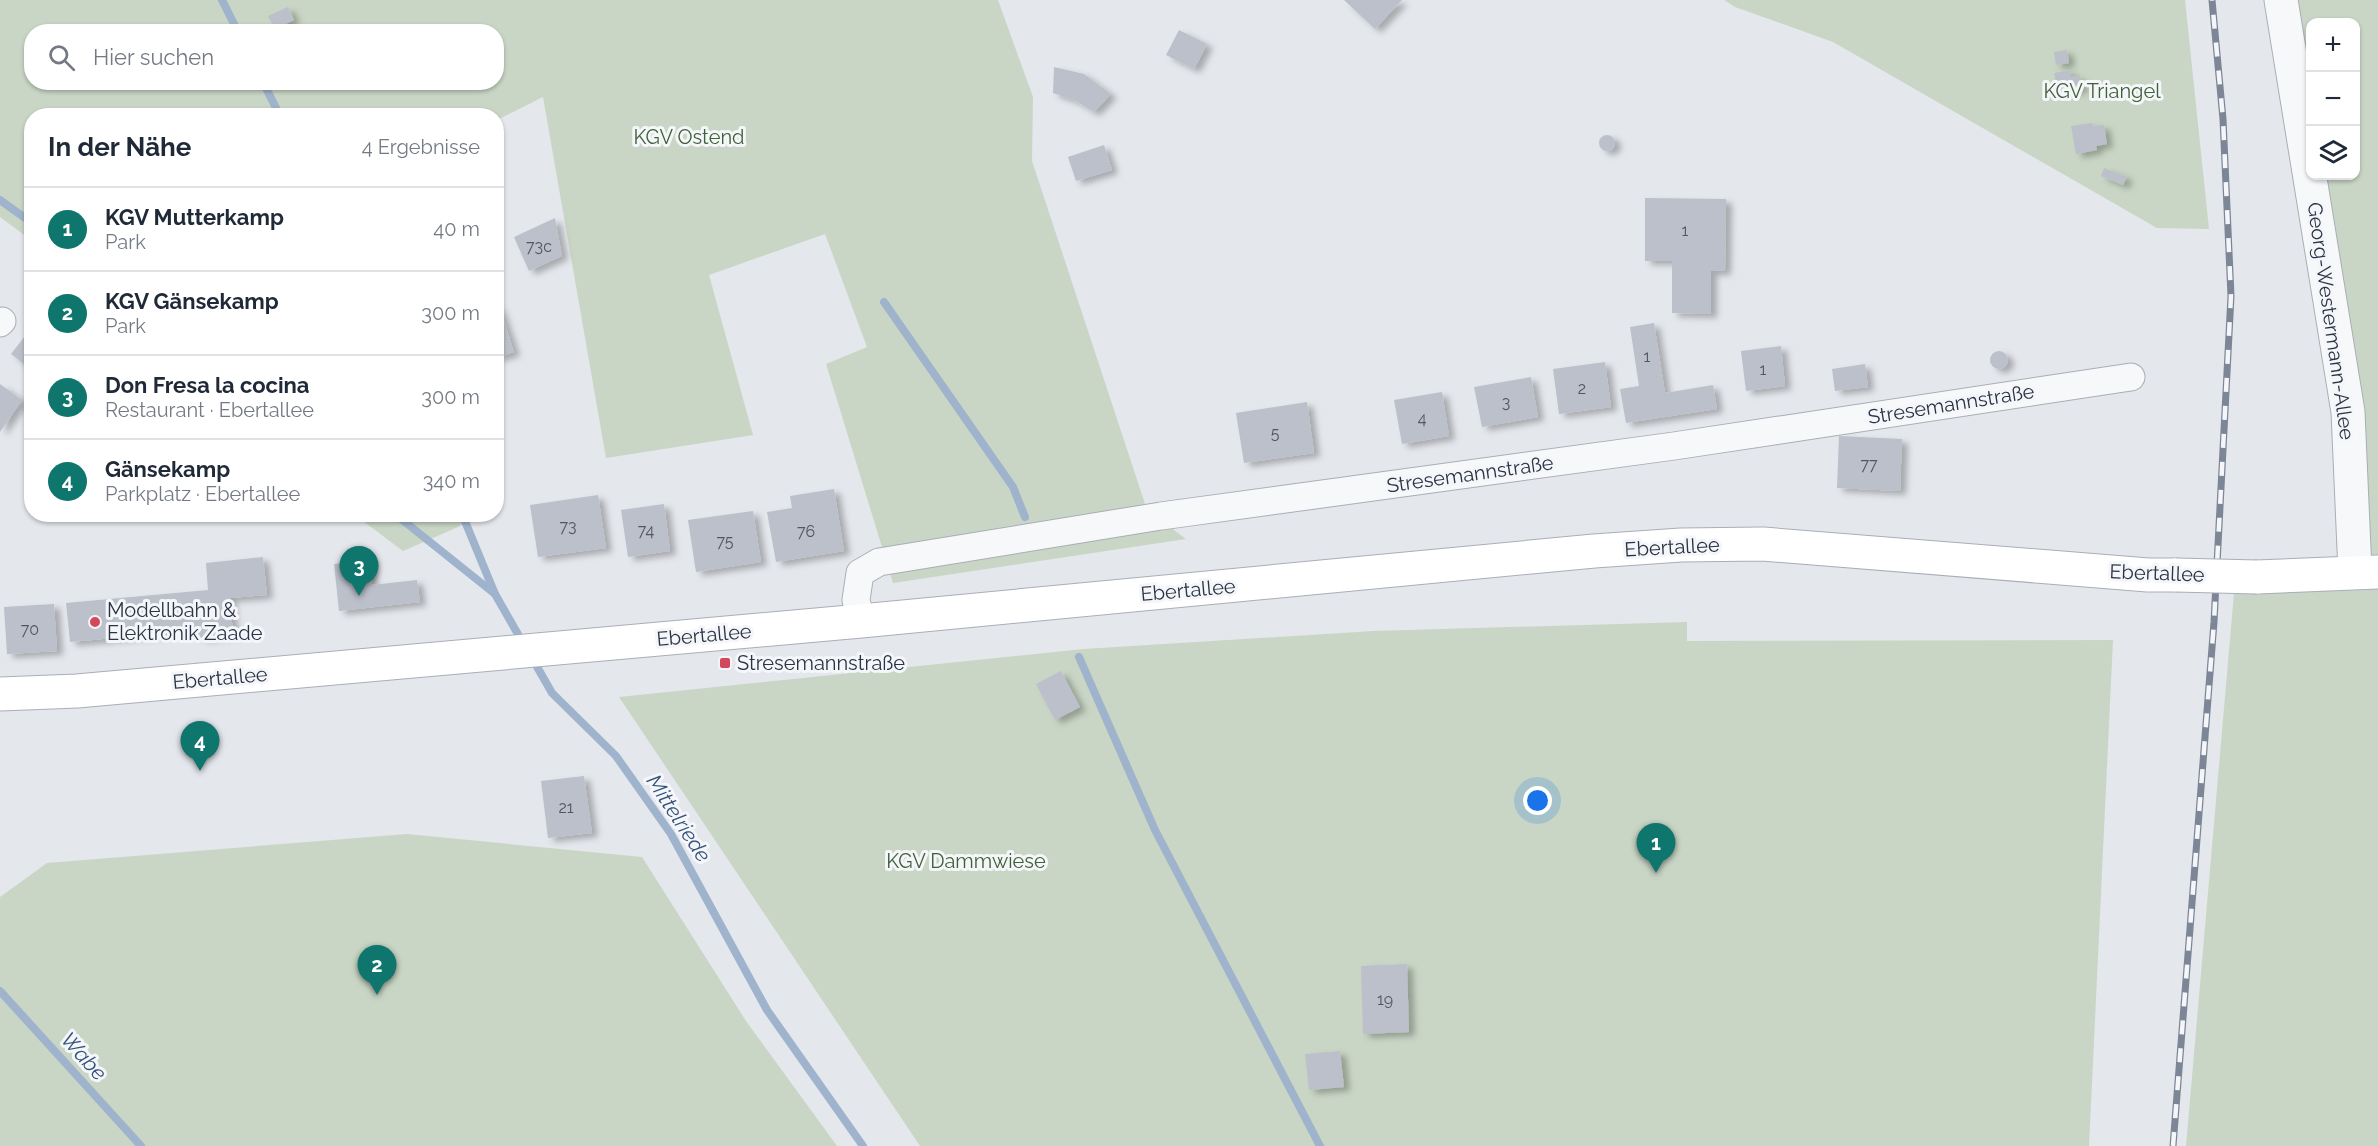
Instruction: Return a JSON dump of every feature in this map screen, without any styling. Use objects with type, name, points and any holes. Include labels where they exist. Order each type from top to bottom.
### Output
[{"type":"main road","name":"Ebertallee","points":[[0,694],[77,692],[861,621],[1571,553],[1681,545],[1763,544],[2148,575],[2258,577],[2367,572]]},
{"type":"street","name":"Georg-Westermann-Allee","points":[[2281,0],[2348,412],[2367,572]]},
{"type":"street","name":"Stresemannstraße","points":[[861,621],[856,600],[860,573],[879,562],[1161,516],[1674,446],[2131,377]]},
{"type":"green space","name":"KGV Ostend","points":[[0,0],[998,0],[1033,97],[1032,161],[1147,510],[1186,539],[893,583],[826,364],[867,347],[825,234],[709,275],[753,435],[606,458],[543,97],[504,116],[504,108],[24,108],[24,235],[0,217]]},
{"type":"green space","name":"KGV Triangel","points":[[1724,0],[2185,0],[2209,229],[2157,228],[1833,42],[1735,7]]},
{"type":"green space","points":[[2295,0],[2378,0],[2378,1146],[2186,1146],[2234,593],[2363,590],[2366,495],[2321,180],[2360,180],[2360,18],[2306,18],[2306,78]]},
{"type":"green space","points":[[364,522],[465,522],[458,527],[403,551]]},
{"type":"green space","name":"KGV Dammwiese","points":[[1687,622],[1687,641],[2113,640],[2089,1146],[920,1146],[619,697],[1084,649],[1373,631]]},
{"type":"green space","points":[[407,834],[642,857],[746,1021],[837,1146],[0,1146],[0,897],[47,863]]},
{"type":"building","points":[[1344,0],[1402,0],[1375,29]]},
{"type":"building","points":[[288,7],[294,20],[286,24],[272,24],[268,16]]},
{"type":"building","points":[[1179,30],[1207,44],[1194,69],[1166,55]]},
{"type":"building","points":[[2067,50],[2069,63],[2056,65],[2054,52]]},
{"type":"building","points":[[1054,67],[1084,74],[1111,94],[1094,112],[1074,100],[1053,93]]},
{"type":"building","points":[[2070,70],[2071,77],[2080,76],[2082,89],[2058,93],[2054,73]]},
{"type":"building","points":[[2092,123],[2093,126],[2104,125],[2107,144],[2096,146],[2097,150],[2076,154],[2071,126]]},
{"type":"building","points":[[1604,135],[1610,135],[1615,143],[1613,149],[1604,151],[1599,146],[1599,140]]},
{"type":"building","points":[[1104,145],[1112,170],[1076,181],[1068,157]]},
{"type":"building","points":[[2104,168],[2127,177],[2123,185],[2101,176]]},
{"type":"building","points":[[1645,198],[1726,199],[1725,271],[1711,271],[1711,314],[1672,313],[1672,261],[1645,261]]},
{"type":"building","points":[[555,218],[562,256],[529,271],[514,237]]},
{"type":"building","points":[[504,321],[514,352],[504,355]]},
{"type":"building","points":[[1654,323],[1665,393],[1713,385],[1717,409],[1626,423],[1620,389],[1639,386],[1630,327]]},
{"type":"building","points":[[24,337],[24,364],[11,354]]},
{"type":"building","points":[[1781,346],[1785,386],[1746,391],[1741,351]]},
{"type":"building","points":[[1999,351],[2005,354],[2008,360],[2005,366],[1999,369],[1993,366],[1990,360],[1993,354]]},
{"type":"building","points":[[1605,362],[1611,407],[1559,414],[1553,369]]},
{"type":"building","points":[[1865,364],[1868,387],[1835,391],[1832,369]]},
{"type":"building","points":[[1531,377],[1538,417],[1482,427],[1474,387]]},
{"type":"building","points":[[0,384],[22,400],[0,432]]},
{"type":"building","points":[[1442,392],[1449,436],[1402,444],[1394,400]]},
{"type":"building","points":[[1307,402],[1314,453],[1244,463],[1236,413]]},
{"type":"building","points":[[1839,436],[1902,439],[1900,491],[1837,488]]},
{"type":"building","points":[[834,489],[844,551],[776,562],[767,512],[792,508],[790,496]]},
{"type":"building","points":[[598,495],[606,548],[538,557],[530,505]]},
{"type":"building","points":[[664,504],[670,551],[628,557],[621,510]]},
{"type":"building","points":[[753,511],[761,562],[696,572],[688,520]]},
{"type":"building","points":[[263,557],[267,595],[230,598],[233,634],[200,638],[199,630],[70,642],[66,603],[208,590],[206,563]]},
{"type":"building","points":[[370,560],[372,585],[417,580],[420,602],[339,611],[334,564]]},
{"type":"building","points":[[54,604],[57,651],[7,654],[4,607]]},
{"type":"building","points":[[1061,671],[1080,707],[1055,720],[1036,684]]},
{"type":"building","points":[[584,776],[592,833],[548,838],[541,781]]},
{"type":"building","points":[[1407,964],[1409,1032],[1363,1034],[1361,966]]},
{"type":"building","points":[[1340,1051],[1344,1087],[1309,1090],[1305,1054]]},
{"type":"waterway","name":"Mittelriede","points":[[222,0],[234,24]]},
{"type":"waterway","name":"Mittelriede","points":[[267,90],[276,108]]},
{"type":"waterway","points":[[0,200],[24,217]]},
{"type":"waterway","points":[[884,302],[1013,487],[1025,517]]},
{"type":"waterway","points":[[405,522],[495,594]]},
{"type":"waterway","name":"Mittelriede","points":[[465,522],[495,594],[523,643]]},
{"type":"waterway","points":[[1079,657],[1155,830],[1320,1146]]},
{"type":"waterway","name":"Mittelriede","points":[[532,658],[552,693],[616,756],[671,834],[767,1010],[863,1146]]},
{"type":"waterway","name":"Wabe","points":[[0,991],[141,1146]]},
{"type":"railway","points":[[2173,1146],[2214,622],[2231,296],[2223,119],[2212,0]]},
{"type":"place","name":"Don Fresa la cocina","points":[[359,596]]},
{"type":"place","name":"Modellbahn & Elektronik Zaade","points":[[95,622]]},
{"type":"place","name":"Stresemannstraße","points":[[725,663]]},
{"type":"place","name":"Gänsekamp","points":[[200,771]]},
{"type":"place","name":"KGV Mutterkamp","points":[[1656,873]]},
{"type":"place","name":"KGV Gänsekamp","points":[[377,995]]}]
